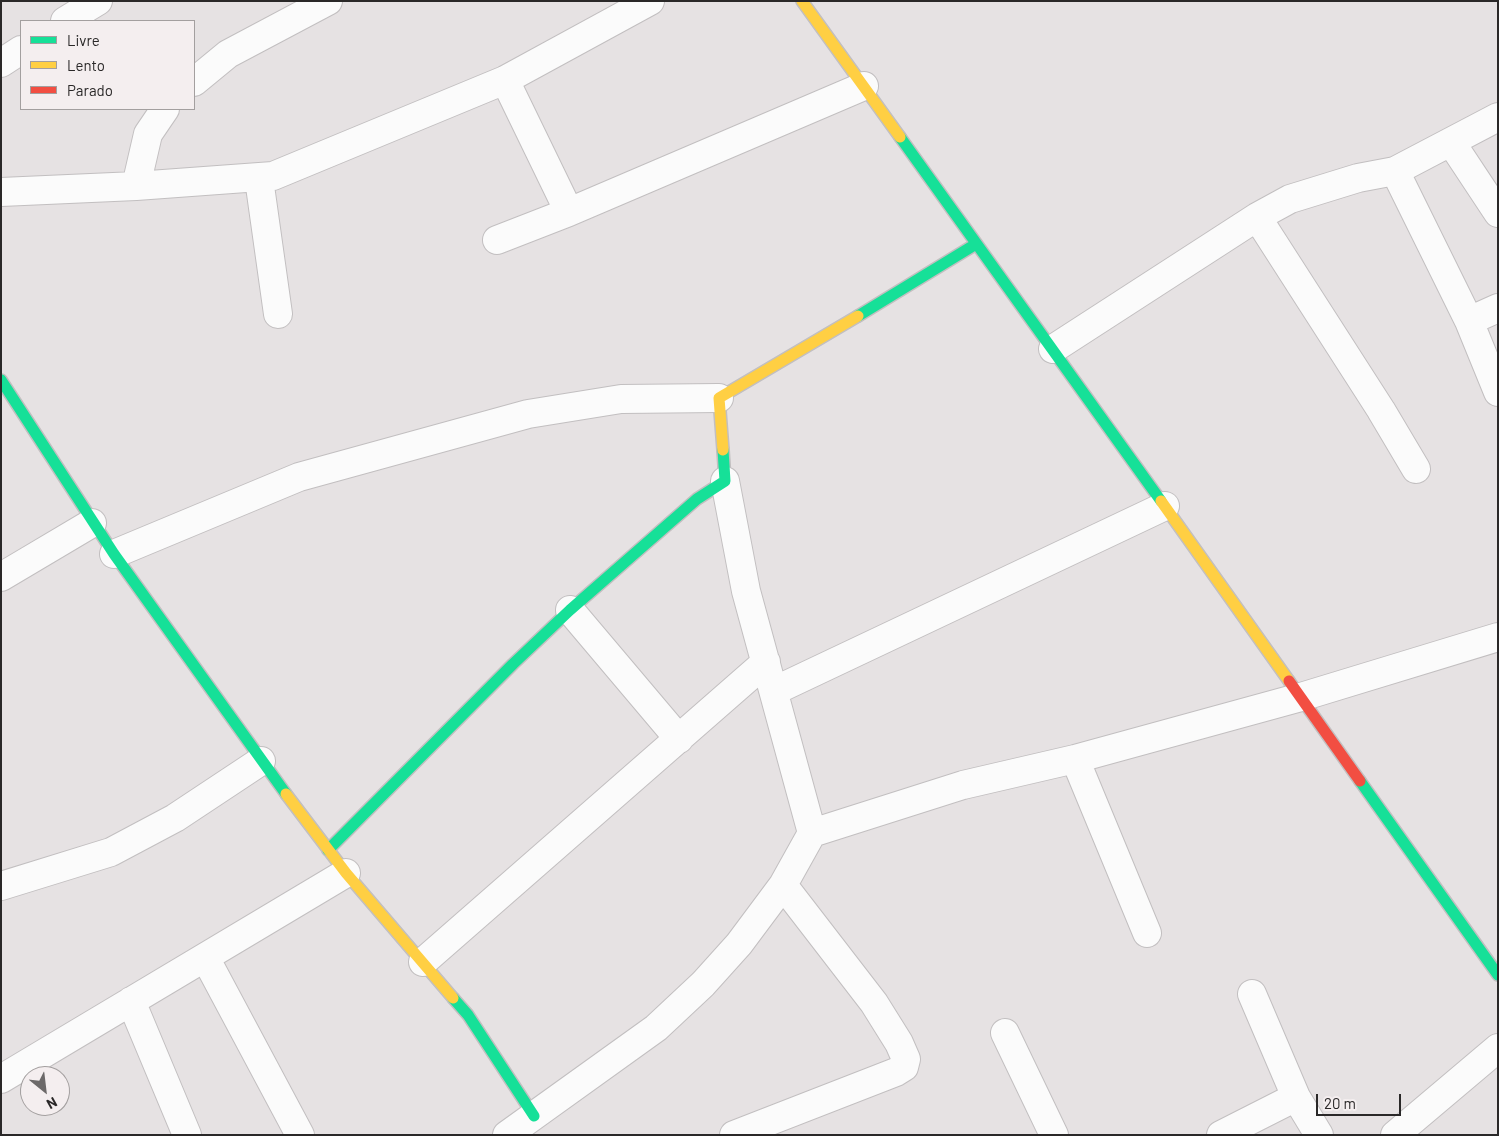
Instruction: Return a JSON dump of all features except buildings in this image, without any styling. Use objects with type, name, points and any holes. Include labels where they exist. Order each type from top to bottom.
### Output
[{"type":"street","points":[[67,20],[98,1]]},
{"type":"street","points":[[195,81],[228,54],[328,1]]},
{"type":"street","points":[[1,192],[258,179],[273,176],[505,80],[650,1]]},
{"type":"street","points":[[802,1],[1053,349],[1498,975]]},
{"type":"street","points":[[1,63],[20,51]]},
{"type":"street","points":[[505,80],[569,212]]},
{"type":"street","points":[[497,240],[569,212],[864,86]]},
{"type":"street","points":[[136,186],[148,134],[164,110]]},
{"type":"street","points":[[1053,349],[1257,217],[1290,199],[1358,178],[1395,171],[1498,117]]},
{"type":"street","points":[[1451,142],[1498,212]]},
{"type":"street","points":[[1395,171],[1469,321],[1498,392]]},
{"type":"street","points":[[258,179],[278,314]]},
{"type":"street","points":[[1257,217],[1381,410],[1416,470]]},
{"type":"street","points":[[114,554],[299,478],[528,414],[621,399],[720,398],[796,355],[976,244]]},
{"type":"street","points":[[1469,321],[1498,308]]},
{"type":"street","points":[[1,380],[92,523],[261,761],[346,873],[423,962],[484,1037],[534,1116]]},
{"type":"street","points":[[720,398],[725,481],[746,591],[812,833]]},
{"type":"street","points":[[328,850],[513,664],[570,610],[697,499],[725,481]]},
{"type":"street","points":[[774,692],[1165,506]]},
{"type":"street","points":[[1,577],[92,523]]},
{"type":"street","points":[[570,610],[679,739]]},
{"type":"street","points":[[507,1135],[656,1028],[703,984],[739,944],[783,885],[812,833],[963,785],[1075,759],[1301,697],[1498,637]]},
{"type":"street","points":[[423,962],[766,662]]},
{"type":"street","points":[[1075,759],[1147,934]]},
{"type":"street","points":[[1,886],[112,852],[175,818],[261,761]]},
{"type":"street","points":[[1,1079],[131,1001],[206,959],[346,873]]},
{"type":"street","points":[[734,1135],[896,1072],[904,1067],[906,1059],[899,1043],[874,1003],[783,885]]},
{"type":"street","points":[[206,959],[300,1135]]},
{"type":"street","points":[[1252,994],[1296,1097],[1319,1135]]},
{"type":"street","points":[[131,1001],[187,1135]]},
{"type":"street","points":[[1004,1033],[1054,1135]]},
{"type":"street","points":[[1395,1135],[1498,1048]]},
{"type":"street","points":[[1221,1135],[1296,1097]]},
{"type":"traffic: fast","points":[[900,137],[1161,501]]},
{"type":"traffic: fast","points":[[858,316],[976,244]]},
{"type":"traffic: fast","points":[[1,380],[114,554],[286,794]]},
{"type":"traffic: fast","points":[[328,850],[513,664],[570,610],[697,499],[725,481],[723,450]]},
{"type":"traffic: fast","points":[[1360,781],[1498,975]]},
{"type":"traffic: fast","points":[[453,998],[468,1015],[534,1116]]},
{"type":"traffic: slow","points":[[802,1],[900,137]]},
{"type":"traffic: slow","points":[[723,450],[719,398],[858,316]]},
{"type":"traffic: slow","points":[[1161,501],[1289,681]]},
{"type":"traffic: slow","points":[[286,794],[346,873],[453,998]]},
{"type":"traffic: jam","points":[[1289,681],[1360,781]]}]
